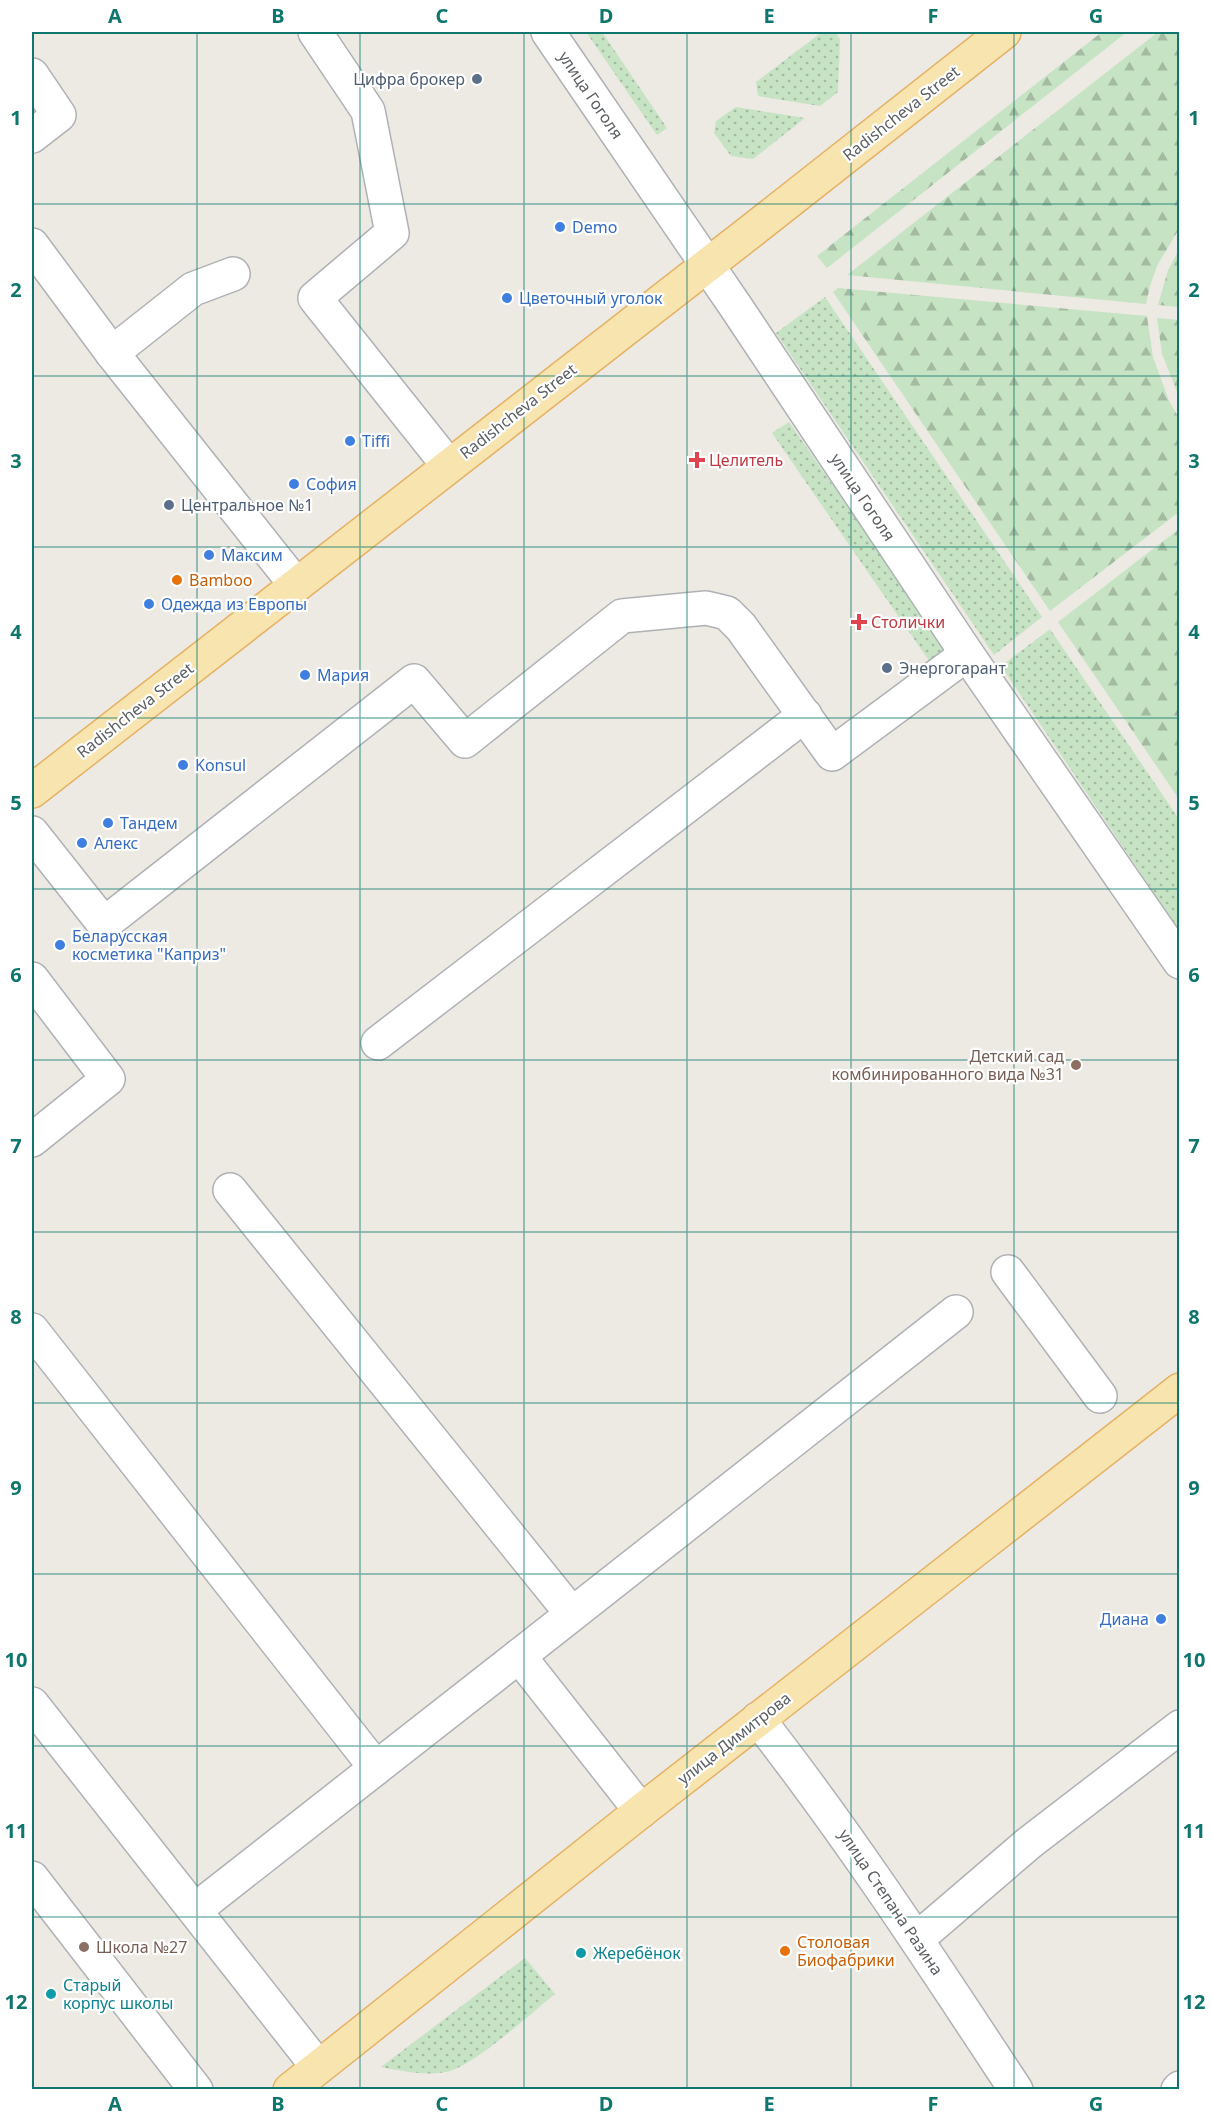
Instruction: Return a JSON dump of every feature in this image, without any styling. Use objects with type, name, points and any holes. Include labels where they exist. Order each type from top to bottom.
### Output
[{"type":"main road","name":"Radishcheva Street","points":[[32,791],[1004,32]]},
{"type":"main road","name":"улица Димитрова","points":[[290,2090],[641,1811],[1179,1390]]},
{"type":"street","points":[[315,32],[368,111],[392,233],[315,298],[448,465]]},
{"type":"street","name":"улица Гоголя","points":[[548,32],[967,654],[1179,962]]},
{"type":"street","points":[[32,75],[59,115],[32,136]]},
{"type":"street","points":[[32,245],[112,353],[296,585]]},
{"type":"street","points":[[112,353],[193,289],[233,274]]},
{"type":"street","points":[[32,833],[104,924],[414,681],[465,741],[622,616],[706,608],[727,613],[741,627],[832,754],[967,654]]},
{"type":"street","points":[[378,1043],[805,715]]},
{"type":"street","points":[[32,979],[108,1079],[32,1140]]},
{"type":"street","points":[[230,1190],[572,1614]]},
{"type":"street","points":[[1008,1272],[1100,1396]]},
{"type":"street","points":[[195,1910],[956,1312]]},
{"type":"street","points":[[32,1330],[376,1768]]},
{"type":"street","points":[[519,1656],[641,1811]]},
{"type":"street","points":[[32,1704],[318,2067]]},
{"type":"street","name":"улица Степана Разина","points":[[758,1719],[826,1808],[917,1939],[1016,2090]]},
{"type":"street","points":[[917,1939],[1029,1843],[1179,1727]]},
{"type":"street","points":[[32,1878],[196,2090]]},
{"type":"green space","points":[[586,32],[602,32],[667,128],[657,135]]},
{"type":"green space","points":[[822,32],[835,32],[840,39],[838,92],[820,106],[758,96],[756,82]]},
{"type":"green space","points":[[1102,32],[1127,32],[827,268],[817,256]]},
{"type":"green space","points":[[1158,32],[1179,32],[1179,229],[1157,266],[1146,304],[847,275]]},
{"type":"green space","points":[[736,107],[805,118],[753,159],[731,156],[714,133],[716,121]]},
{"type":"green space","points":[[1179,250],[1179,307],[1158,305],[1168,270]]},
{"type":"green space","points":[[838,288],[1147,316],[1153,357],[1169,401],[1179,418],[1179,512],[1050,611],[833,292]]},
{"type":"green space","points":[[825,297],[1042,617],[994,655],[776,333]]},
{"type":"green space","points":[[1157,318],[1179,320],[1179,397],[1162,354]]},
{"type":"green space","points":[[789,422],[951,656],[934,668],[772,433]]},
{"type":"green space","points":[[1179,529],[1179,799],[1058,622]]},
{"type":"green space","points":[[1050,629],[1179,819],[1179,930],[1001,666]]},
{"type":"green space","points":[[525,1958],[555,1994],[486,2050],[446,2072],[421,2073],[381,2067]]},
{"type":"place","name":"Цифра брокер","points":[[477,79]]},
{"type":"place","name":"Demo","points":[[560,227]]},
{"type":"place","name":"Цветочный уголок","points":[[507,298]]},
{"type":"place","name":"Tiffi","points":[[350,441]]},
{"type":"place","name":"Целитель","points":[[697,460]]},
{"type":"place","name":"София","points":[[294,484]]},
{"type":"place","name":"Центральное №1","points":[[169,505]]},
{"type":"place","name":"Максим","points":[[209,555]]},
{"type":"place","name":"Bamboo","points":[[177,580]]},
{"type":"place","name":"Одежда из Европы","points":[[149,604]]},
{"type":"place","name":"Столички","points":[[859,622]]},
{"type":"place","name":"Энергогарант","points":[[887,668]]},
{"type":"place","name":"Мария","points":[[305,675]]},
{"type":"place","name":"Konsul","points":[[183,765]]},
{"type":"place","name":"Тандем","points":[[108,823]]},
{"type":"place","name":"Алекс","points":[[82,843]]},
{"type":"place","name":"Беларусская косметика \"Каприз\"","points":[[60,945]]},
{"type":"place","name":"Детский сад комбинированного вида №31","points":[[1076,1065]]},
{"type":"place","name":"Диана","points":[[1161,1619]]},
{"type":"place","name":"Школа №27","points":[[84,1947]]},
{"type":"place","name":"Столовая Биофабрики","points":[[785,1951]]},
{"type":"place","name":"Жеребёнок","points":[[581,1953]]},
{"type":"place","name":"Старый корпус школы","points":[[51,1994]]}]
